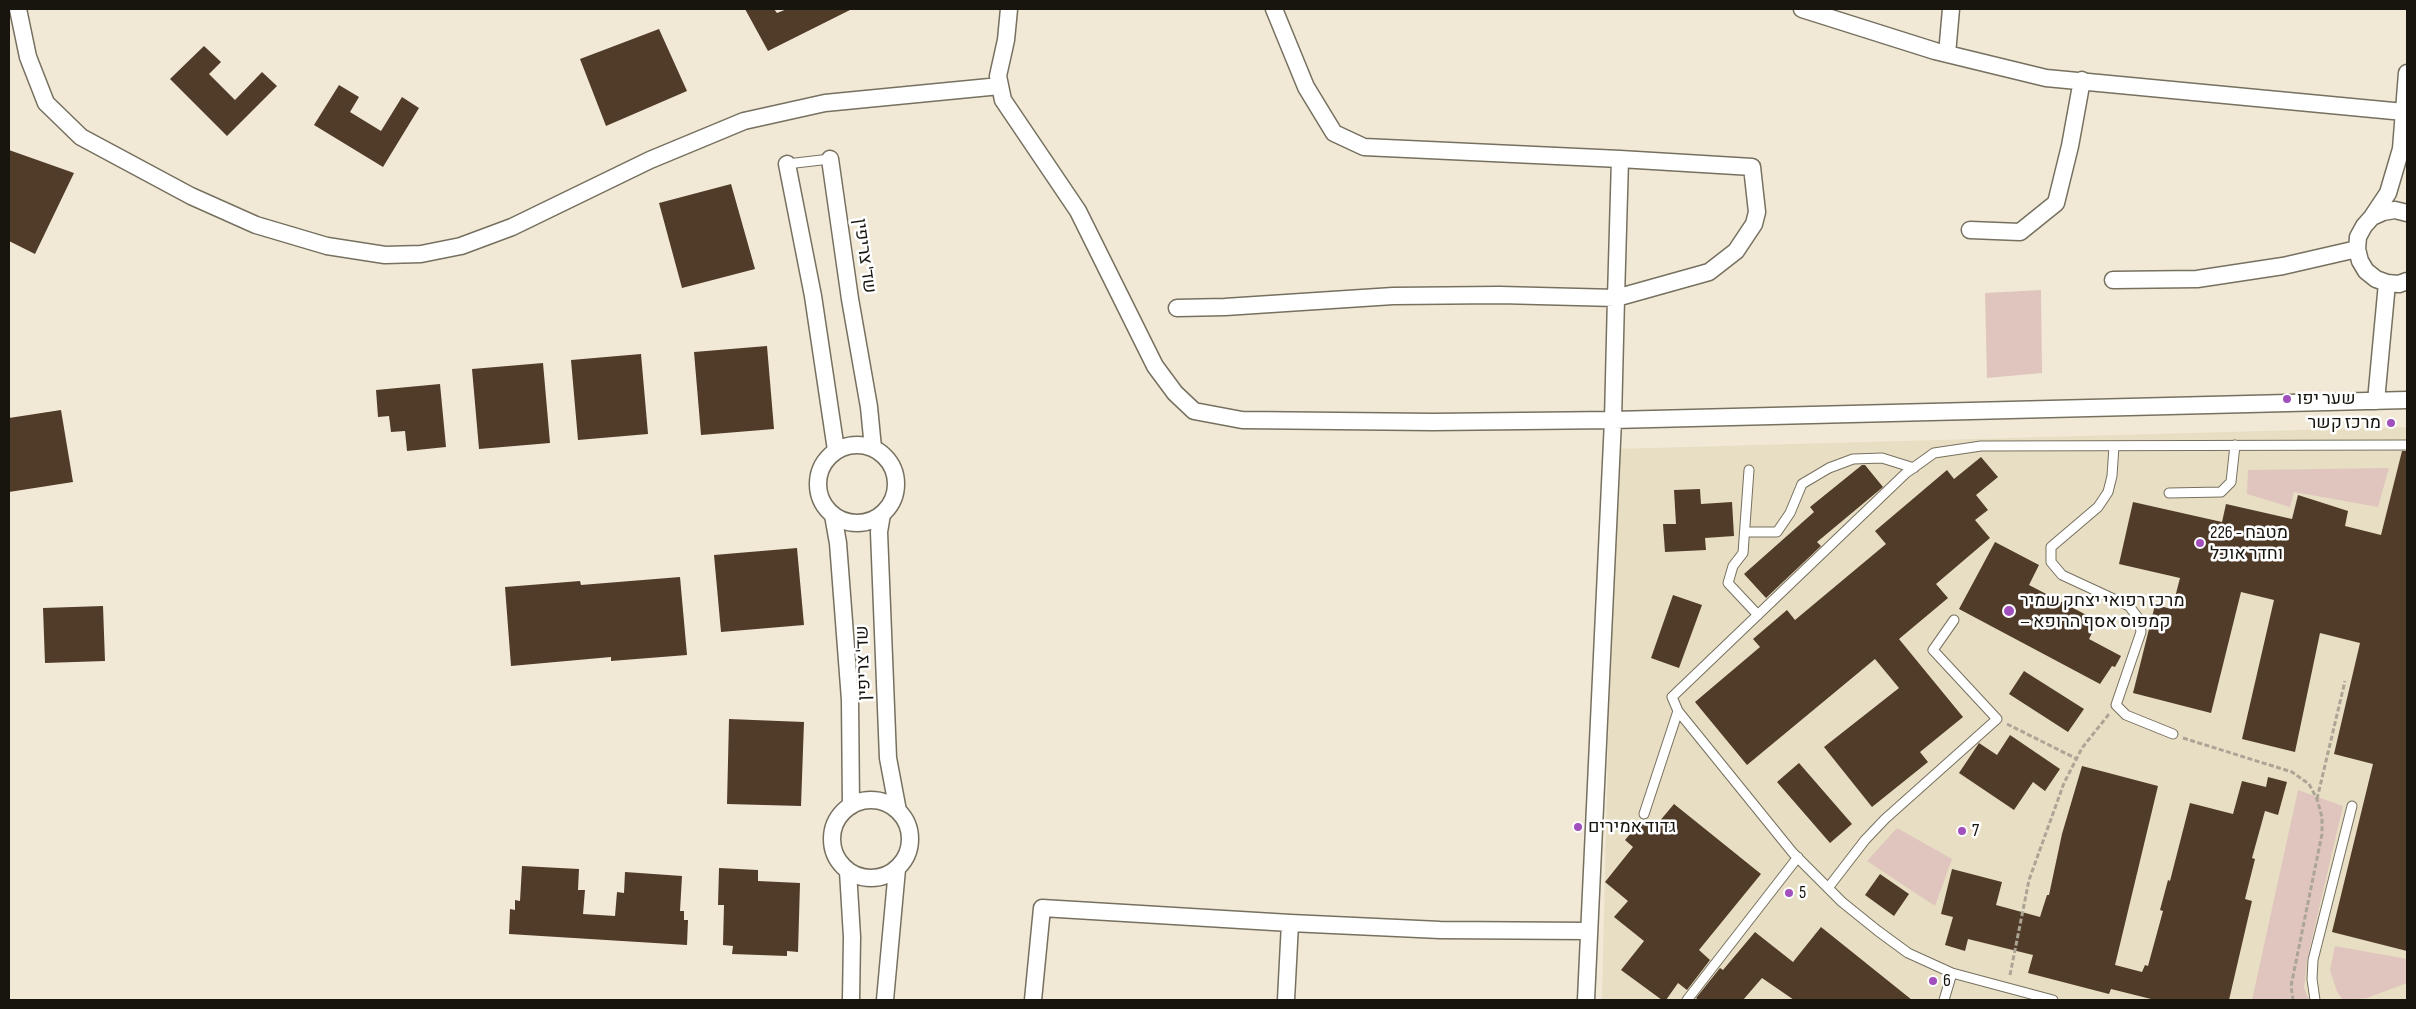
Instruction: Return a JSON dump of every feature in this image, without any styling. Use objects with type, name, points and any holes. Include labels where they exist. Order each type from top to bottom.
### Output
[{"type":"street","points":[[18,9],[28,57],[46,103],[81,137],[191,196],[256,225],[327,246],[385,255],[421,254],[461,246],[512,228],[650,160],[744,121],[825,103],[1000,86]]},
{"type":"street","points":[[1009,9],[1006,40],[998,76],[1003,100],[1078,210],[1155,366],[1175,393],[1194,411],[1242,420],[1433,422],[1613,420],[2407,400]]},
{"type":"street","points":[[1177,308],[1225,307],[1393,296],[1500,295],[1616,298],[1709,272],[1736,251],[1754,224],[1757,212],[1752,167],[1620,158],[1364,147],[1334,133],[1306,87],[1274,9]]},
{"type":"street","points":[[1802,9],[1947,54],[2046,78],[2404,112]]},
{"type":"street","points":[[1947,54],[1951,9]]},
{"type":"street","points":[[2407,73],[2401,149],[2388,194],[2364,226],[2358,237],[2357,249],[2360,261],[2366,271],[2376,279],[2387,283],[2399,284],[2407,281]]},
{"type":"street","points":[[1970,230],[2020,232],[2056,203],[2070,146],[2082,80]]},
{"type":"street","points":[[2401,149],[2407,166]]},
{"type":"street","points":[[1586,1000],[1613,420],[1620,158]]},
{"type":"street","name":"שד' צריפין","points":[[830,159],[850,299],[869,407],[873,448]]},
{"type":"street","points":[[788,164],[813,296],[836,450]]},
{"type":"street","points":[[2372,217],[2383,212],[2395,210],[2407,213]]},
{"type":"street","points":[[2113,280],[2197,279],[2283,266],[2357,249]]},
{"type":"street","points":[[2376,401],[2387,283]]},
{"type":"street","points":[[854,445],[873,448],[884,455],[892,466],[896,478],[893,497],[882,514],[871,520],[858,523],[845,521],[833,515],[824,506],[819,494],[817,481],[820,469],[826,458],[836,450],[854,445]]},
{"type":"street","name":"שד' צריפין","points":[[882,514],[880,532],[888,758],[898,811]]},
{"type":"street","name":"שד' צריפין","points":[[833,515],[838,543],[850,700],[851,806]]},
{"type":"street","points":[[876,800],[888,804],[898,811],[906,821],[910,834],[910,847],[905,859],[897,869],[886,876],[872,879],[859,877],[848,871],[838,862],[833,850],[832,837],[834,825],[841,814],[851,806],[862,801],[876,800]]},
{"type":"street","points":[[885,1000],[897,869]]},
{"type":"street","points":[[848,871],[852,937],[851,1000]]},
{"type":"street","points":[[1033,1000],[1042,908],[1440,930],[1588,930]]},
{"type":"street","points":[[1286,1000],[1290,923]]},
{"type":"lane","points":[[788,164],[830,159]]},
{"type":"lane","points":[[2169,493],[2221,492],[2231,482],[2235,445]]},
{"type":"lane","points":[[2053,1000],[1952,973],[1908,953],[1870,926],[1828,888],[1798,857],[1678,710],[1672,697],[1914,468],[1934,453],[1980,446],[2407,445]]},
{"type":"lane","points":[[2114,446],[2112,476],[2108,492],[2098,507],[2051,547],[2051,562],[2062,575],[2129,606],[2139,619],[2141,632],[2116,705],[2126,715],[2173,734]]},
{"type":"lane","points":[[1745,532],[1777,532],[1790,513],[1802,484],[1829,468],[1853,459],[1882,458],[1914,468]]},
{"type":"lane","points":[[1749,470],[1743,554],[1733,566],[1728,583],[1758,615]]},
{"type":"lane","points":[[1828,888],[1865,840],[1885,819],[1998,719],[1933,650],[1954,620]]},
{"type":"lane","points":[[1644,814],[1678,710]]},
{"type":"lane","points":[[2315,1000],[2312,980],[2313,960],[2352,806]]},
{"type":"lane","points":[[1687,1000],[1798,857]]},
{"type":"lane","points":[[1944,1000],[1952,973]]},
{"type":"path","points":[[2317,799],[2345,681]]},
{"type":"path","points":[[2008,988],[2029,880],[2064,783],[2082,748],[2116,705]]},
{"type":"path","points":[[1998,719],[2077,759]]},
{"type":"path","points":[[2173,734],[2292,772],[2309,784],[2317,799],[2322,817],[2322,834],[2291,986],[2293,1000]]},
{"type":"shaded area","points":[[2041,290],[2042,373],[1987,378],[1985,293]]},
{"type":"shaded area","name":"מרכז רפואי יצחק שמיר – קמפוס אסף הרופא","points":[[2407,427],[2407,1000],[1602,1000],[1615,449]]},
{"type":"shaded area","points":[[2389,468],[2378,507],[2294,492],[2290,507],[2247,494],[2248,470]]},
{"type":"shaded area","points":[[2298,790],[2343,806],[2307,960],[2304,988],[2309,1000],[2252,1000]]},
{"type":"shaded area","points":[[1897,828],[1952,859],[1935,906],[1867,861]]},
{"type":"shaded area","points":[[2335,946],[2407,959],[2407,983],[2367,998],[2343,1000],[2337,992],[2330,970]]},
{"type":"building","points":[[745,9],[774,9],[777,13],[787,9],[852,9],[768,51]]},
{"type":"building","points":[[659,29],[687,91],[606,126],[580,59]]},
{"type":"building","points":[[204,46],[221,62],[209,74],[235,100],[262,72],[277,86],[227,136],[170,79]]},
{"type":"building","points":[[339,85],[359,97],[350,112],[381,131],[402,97],[419,108],[383,167],[314,125]]},
{"type":"building","points":[[9,150],[74,173],[35,254],[9,241]]},
{"type":"building","points":[[731,184],[755,269],[682,288],[659,203]]},
{"type":"building","points":[[767,346],[774,429],[701,435],[694,352]]},
{"type":"building","points":[[641,354],[648,434],[578,440],[571,360]]},
{"type":"building","points":[[543,363],[550,443],[479,449],[472,369]]},
{"type":"building","points":[[440,384],[446,447],[407,451],[405,431],[391,432],[389,416],[378,417],[376,390]]},
{"type":"building","points":[[61,410],[73,482],[9,492],[9,418]]},
{"type":"building","points":[[2402,451],[2407,451],[2407,951],[2332,932],[2373,764],[2334,754],[2360,643],[2320,633],[2295,752],[2242,739],[2274,600],[2241,592],[2211,713],[2133,693],[2155,605],[2172,609],[2180,578],[2119,564],[2133,502],[2222,522],[2226,504],[2292,519],[2298,495],[2348,511],[2345,526],[2381,535]]},
{"type":"building","points":[[1981,457],[1998,477],[1976,495],[1988,510],[1975,520],[1990,538],[1936,584],[1948,598],[1899,639],[1963,717],[1920,752],[1928,762],[1872,807],[1824,747],[1899,688],[1875,659],[1747,765],[1695,702],[1760,647],[1753,639],[1787,610],[1795,620],[1886,544],[1875,531],[1947,470],[1954,479]]},
{"type":"building","points":[[1862,465],[1865,465],[1883,487],[1817,542],[1821,546],[1766,598],[1744,574],[1814,512],[1810,507]]},
{"type":"building","points":[[1700,489],[1701,504],[1732,502],[1734,536],[1705,538],[1706,550],[1665,552],[1663,524],[1676,524],[1674,490]]},
{"type":"building","points":[[1995,542],[2039,565],[2029,585],[2098,621],[2089,639],[2121,656],[2115,667],[2112,666],[2100,684],[1959,609]]},
{"type":"building","points":[[797,548],[804,625],[721,632],[714,555]]},
{"type":"building","points":[[680,577],[687,655],[611,661],[611,657],[511,666],[505,587],[580,581],[581,585]]},
{"type":"building","points":[[1673,595],[1702,605],[1679,668],[1651,658]]},
{"type":"building","points":[[103,606],[105,661],[45,663],[43,608]]},
{"type":"building","points":[[2024,671],[2084,709],[2068,732],[2009,694]]},
{"type":"building","points":[[729,719],[804,722],[801,806],[727,804]]},
{"type":"building","points":[[2010,735],[2060,769],[2045,791],[2033,782],[2014,810],[1959,773],[1979,743],[1997,755]]},
{"type":"building","points":[[1799,763],[1852,824],[1830,843],[1777,782]]},
{"type":"building","points":[[2082,766],[2158,786],[2115,965],[2142,972],[2145,965],[2148,966],[2163,911],[2160,910],[2168,880],[2170,881],[2190,803],[2233,814],[2242,781],[2266,787],[2268,777],[2287,782],[2278,815],[2265,811],[2252,858],[2255,859],[2245,899],[2252,901],[2229,1000],[2155,1000],[2111,989],[2109,994],[2028,973],[2033,955],[1968,939],[1965,951],[1945,945],[1953,917],[1941,914],[1952,869],[2002,882],[1996,905],[2040,917],[2047,895],[2049,895],[2062,834]]},
{"type":"building","points":[[1674,804],[1761,874],[1699,950],[1710,960],[1687,990],[1678,983],[1666,1000],[1662,1000],[1621,970],[1644,941],[1614,917],[1628,901],[1605,882],[1633,847],[1625,840],[1642,820],[1653,829]]},
{"type":"building","points":[[522,866],[579,869],[578,890],[585,890],[583,914],[615,916],[617,892],[624,893],[625,872],[682,876],[680,911],[684,911],[684,920],[688,920],[687,945],[509,934],[510,909],[515,910],[515,900],[520,901]]},
{"type":"building","points":[[719,868],[758,870],[758,881],[800,883],[798,952],[787,951],[787,956],[732,954],[733,946],[723,945],[724,905],[718,905]]},
{"type":"building","points":[[1880,874],[1909,894],[1894,916],[1865,895]]},
{"type":"building","points":[[1821,927],[1912,1000],[1794,1000],[1762,978],[1743,1000],[1699,1000],[1696,998],[1720,968],[1723,970],[1755,932],[1793,962]]},
{"type":"place","name":"שער יפו","points":[[2287,399]]},
{"type":"place","name":"מרכז קשר","points":[[2391,423]]},
{"type":"place","name":"226 - מטבח וחדר אוכל","points":[[2200,543]]},
{"type":"place","name":"מרכז רפואי יצחק שמיר – קמפוס אסף הרופא","points":[[2009,611]]},
{"type":"place","name":"גדוד אמירים","points":[[1578,827]]},
{"type":"place","name":"7","points":[[1962,831]]},
{"type":"place","name":"5","points":[[1789,893]]},
{"type":"place","name":"6","points":[[1933,981]]}]
